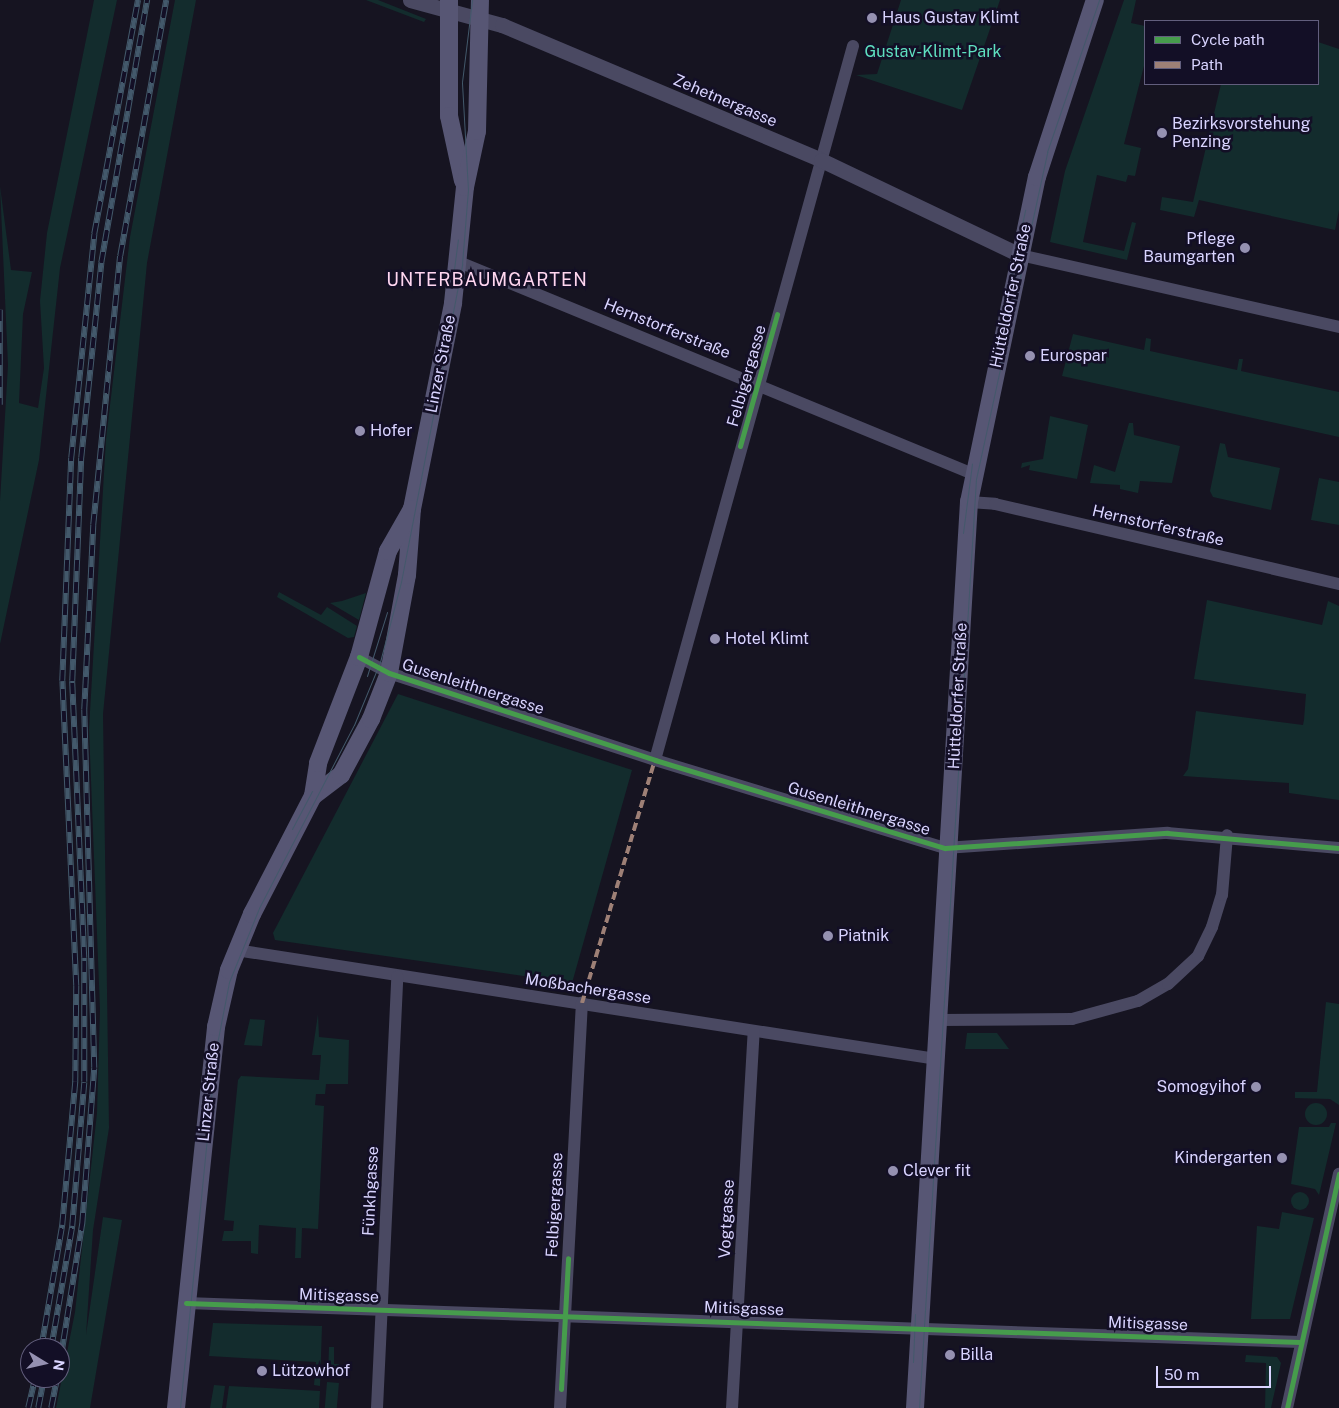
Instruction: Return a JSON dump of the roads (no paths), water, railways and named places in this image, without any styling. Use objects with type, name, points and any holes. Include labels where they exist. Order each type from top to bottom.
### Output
[{"type":"main road","name":"Linzer Straße","points":[[313,796],[341,775],[371,719],[389,672],[407,575],[412,509],[459,262],[465,187],[477,131],[478,20],[480,0]]},
{"type":"main road","name":"Hütteldorfer Straße","points":[[915,1408],[918,1328],[939,1020],[969,502],[973,474],[1045,147],[1095,0]]},
{"type":"main road","name":"Linzer Straße","points":[[447,7],[449,116],[465,187]]},
{"type":"main road","name":"Linzer Straße","points":[[176,1408],[216,1027],[236,950],[313,796],[318,763],[359,657],[388,551],[412,509]]},
{"type":"street","name":"Zehetnergasse","points":[[410,0],[447,7],[478,20],[502,25],[820,160],[1020,255]]},
{"type":"street","name":"Felbigergasse","points":[[655,760],[758,382],[853,46]]},
{"type":"street","points":[[1020,255],[1339,327]]},
{"type":"street","name":"Hernstorferstraße","points":[[459,262],[758,382],[973,474]]},
{"type":"street","name":"Hernstorferstraße","points":[[969,502],[995,504],[1339,584]]},
{"type":"street","name":"Gusenleithnergasse","points":[[359,657],[389,672],[655,760],[949,848],[1167,833],[1227,835],[1339,848]]},
{"type":"street","points":[[939,1020],[1072,1019],[1131,1003],[1168,984],[1196,958],[1212,927],[1222,895],[1227,835]]},
{"type":"street","name":"Moßbachergasse","points":[[236,950],[936,1059]]},
{"type":"street","name":"Fünkhgasse","points":[[376,1408],[397,976]]},
{"type":"street","name":"Felbigergasse","points":[[560,1408],[582,1003]]},
{"type":"street","name":"Vogtgasse","points":[[732,1408],[754,1032]]},
{"type":"street","points":[[1287,1408],[1300,1342],[1339,1174]]},
{"type":"street","name":"Mitisgasse","points":[[186,1303],[1300,1342]]},
{"type":"tram line","points":[[180,1408],[216,1049],[229,982],[259,908],[354,725],[380,662],[401,582],[462,264],[468,190],[462,82],[472,0]]},
{"type":"tram line","points":[[919,1408],[976,479],[1047,152],[1099,0]]},
{"type":"tram line","points":[[1000,329],[1025,210]]},
{"type":"tram line","points":[[452,284],[458,239]]},
{"type":"tram line","points":[[963,533],[972,464]]},
{"type":"tram line","points":[[367,676],[387,612]]},
{"type":"tram line","points":[[292,829],[312,791]]},
{"type":"tram line","points":[[913,1362],[915,1314]]},
{"type":"railway","points":[[43,1338],[62,1225],[75,1082],[76,986],[62,681],[71,458],[94,234],[138,0]]},
{"type":"railway","points":[[53,1338],[72,1226],[84,1082],[84,958],[72,681],[81,458],[101,263],[147,0]]},
{"type":"railway","points":[[64,1338],[82,1224],[94,1068],[84,710],[93,525],[120,256],[166,0]]},
{"type":"railway","points":[[0,310],[0,405]]},
{"type":"railway","points":[[28,1408],[33,1388]]},
{"type":"railway","points":[[38,1408],[42,1388]]},
{"type":"railway","points":[[51,1408],[55,1388]]},
{"type":"place","name":"Haus Gustav Klimt","points":[[872,18]]},
{"type":"place","name":"Bezirksvorstehung Penzing","points":[[1162,133]]},
{"type":"place","name":"Pflege Baumgarten","points":[[1245,248]]},
{"type":"place","name":"Eurospar","points":[[1030,356]]},
{"type":"place","name":"Hofer","points":[[360,431]]},
{"type":"place","name":"Hotel Klimt","points":[[715,639]]},
{"type":"place","name":"Piatnik","points":[[828,936]]},
{"type":"place","name":"Somogyihof","points":[[1256,1087]]},
{"type":"place","name":"Kindergarten","points":[[1282,1158]]},
{"type":"place","name":"Clever fit","points":[[893,1171]]},
{"type":"place","name":"Billa","points":[[950,1355]]},
{"type":"place","name":"Lützowhof","points":[[262,1371]]},
{"type":"district","name":"UNTERBAUMGARTEN","points":[[487,280]]},
{"type":"park label","name":"Gustav-Klimt-Park","points":[[933,52]]}]
